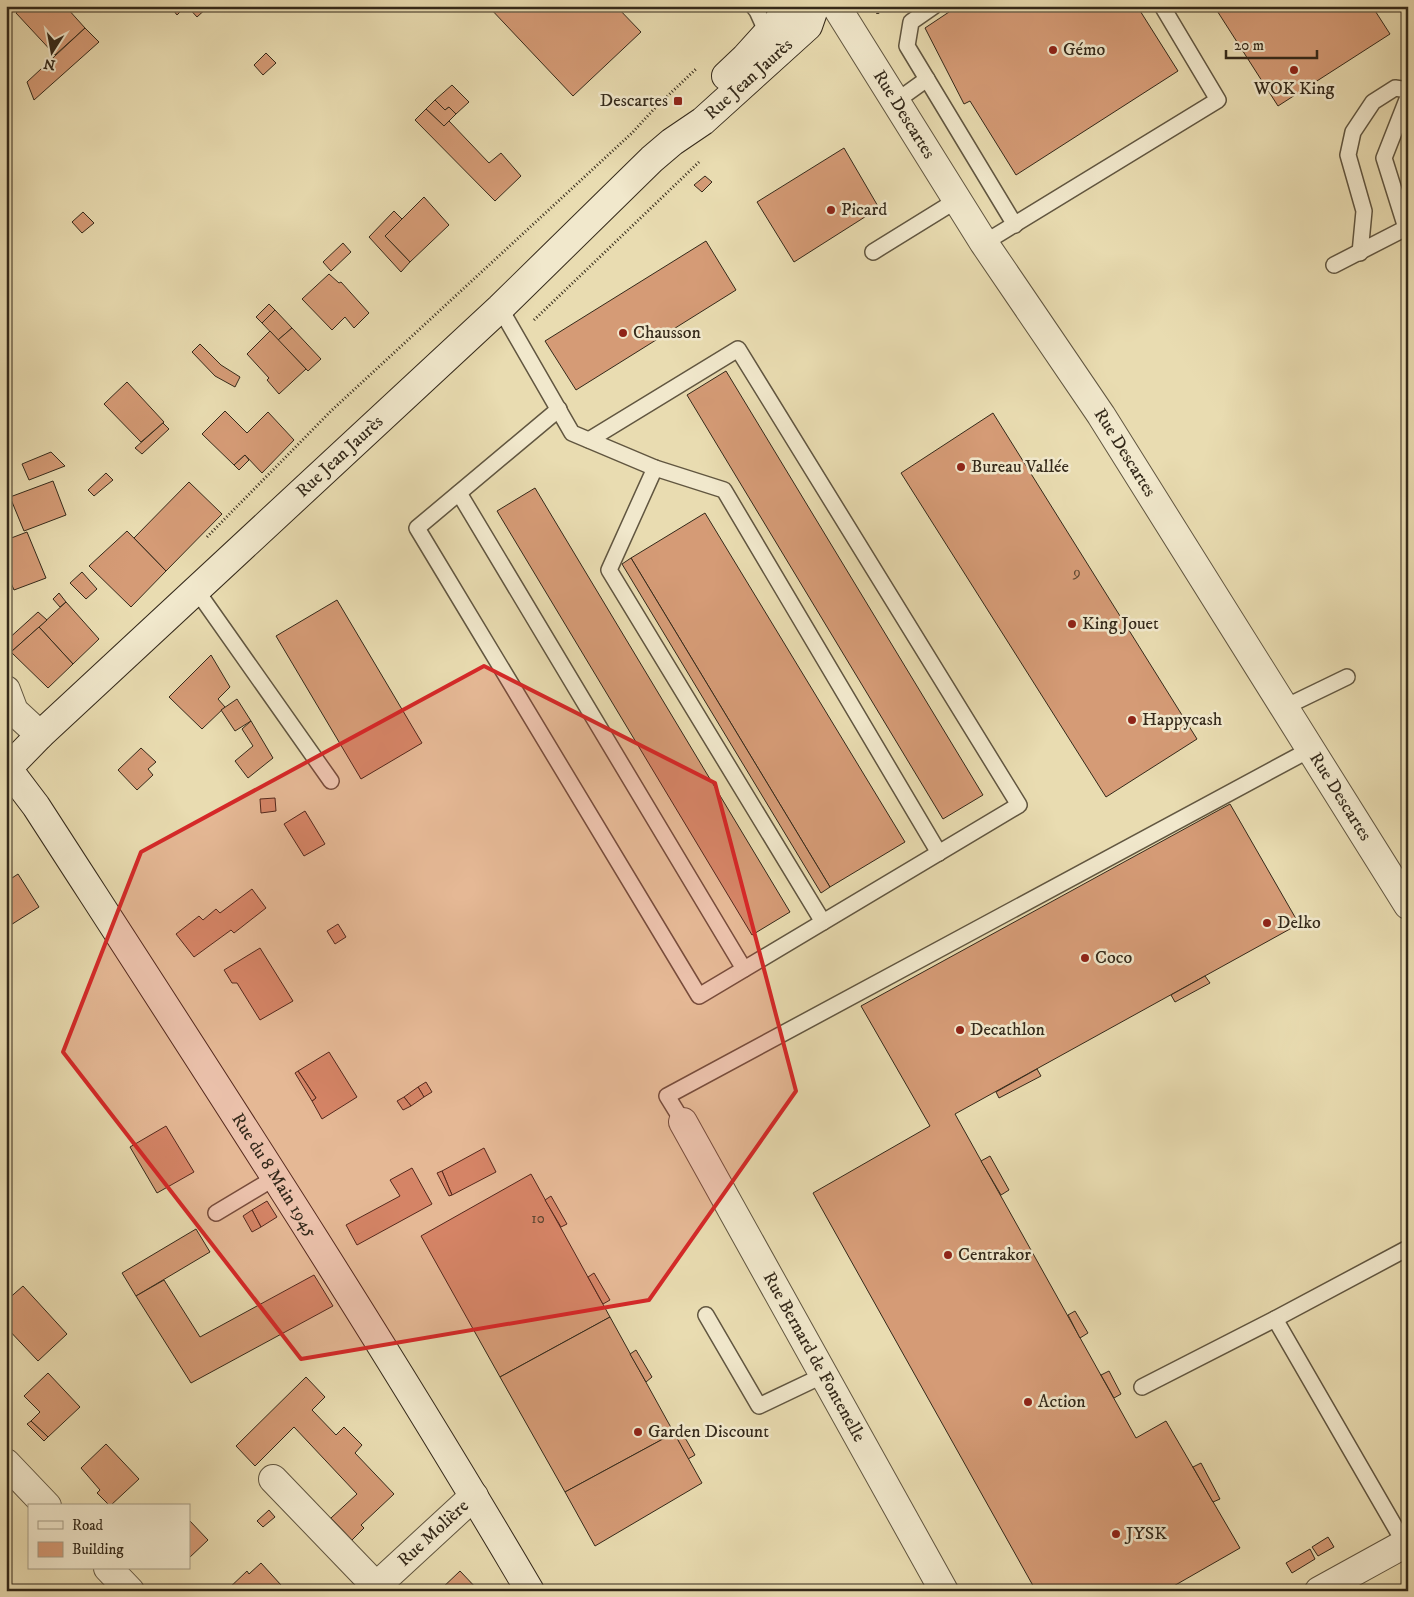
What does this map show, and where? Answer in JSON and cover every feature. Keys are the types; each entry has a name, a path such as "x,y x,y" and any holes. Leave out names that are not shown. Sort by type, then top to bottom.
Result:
{"main road":[{"name":"Rue Jean Jaurès","path":"672,142 688,112 745,58 792,6"},
{"name":"Rue Jean Jaurès","path":"7,769 40,735 500,308 645,166 672,142 703,121 808,26 815,6"},
{"name":"Rue Descartes","path":"836,6 984,243 1090,398 1408,905"},
{"path":"6,690 14,711 40,735"},
{"name":"Rue du 8 Main 1945","path":"7,769 36,806 276,1177 474,1496 530,1591"},
{"name":"Rue Bernard de Fontenelle","path":"683,1122 944,1591"},
{"path":"6,1463 45,1504"},
{"path":"274,1480 373,1588"},
{"name":"Rue Molière","path":"373,1588 474,1496"},
{"path":"1319,1591 1406,1543"},
{"path":"110,1570 130,1591"}],"lane":[{"path":"753,6 767,33"},
{"path":"934,6 911,22 907,46 1015,225"},
{"path":"984,243 1218,100 1162,6"},
{"path":"895,102 927,79"},
{"path":"1360,253 1364,211 1348,154 1353,132 1373,102 1395,88 1408,90"},
{"path":"1334,266 1406,228 1384,158 1408,97"},
{"path":"872,252 957,200"},
{"path":"500,308 572,433 655,468 724,490 939,853"},
{"path":"559,409 417,528 698,996 1019,805 738,349 590,440"},
{"path":"655,468 609,570 822,922"},
{"path":"459,493 744,969"},
{"path":"197,591 331,781"},
{"path":"1285,707 1347,677"},
{"path":"683,1122 667,1096 1311,750"},
{"path":"216,1213 276,1177"},
{"path":"1142,1387 1408,1248"},
{"path":"706,1315 759,1406 824,1375"},
{"path":"1275,1319 1406,1543"}],"path":[{"path":"201,542 332,410 632,133 698,67"},
{"path":"517,336 702,158"}],"highlighted area":[{"path":"484,666 715,783 796,1091 649,1300 301,1359 63,1052 141,852"}],"building":[{"path":"24,6 68,6 67,8 85,28 55,55 16,13"},
{"path":"170,6 186,6 177,15"},
{"path":"187,6 209,6 197,17"},
{"path":"488,6 616,6 641,32 573,96"},
{"path":"958,6 1137,6 1178,71 1016,175 970,101 964,104 925,28"},
{"name":"WOK King","path":"1214,6 1372,6 1390,34 1278,106"},
{"path":"85,28 99,42 34,100 27,82"},
{"path":"266,53 276,63 263,75 254,65"},
{"path":"452,85 469,102 456,114 449,107 445,110 435,100"},
{"path":"435,100 445,110 449,107 456,114 444,126 426,109"},
{"path":"426,109 444,126 449,121 489,163 501,153 521,176 495,201 415,120"},
{"path":"844,148 879,208 794,262 757,202"},
{"path":"705,176 712,182 702,192 694,185"},
{"path":"424,197 449,225 410,262 385,236"},
{"path":"394,211 402,219 385,236 410,262 401,272 369,237"},
{"path":"83,212 94,223 82,233 72,222"},
{"path":"706,241 736,290 576,390 545,341"},
{"path":"343,243 351,252 331,271 323,262"},
{"path":"329,274 339,283 341,282 369,313 354,328 345,317 332,330 302,299"},
{"path":"269,304 275,310 262,323 256,317"},
{"path":"275,310 292,328 278,340 262,323"},
{"path":"292,328 321,359 308,371 278,340"},
{"path":"270,331 306,369 279,394 267,380 269,378 247,354"},
{"path":"200,344 221,365 240,377 235,387 215,376 192,352"},
{"path":"726,371 983,795 943,819 687,395"},
{"path":"127,382 164,422 141,442 104,404"},
{"path":"225,411 247,433 268,412 294,440 262,473 245,455 234,465 202,434"},
{"path":"993,413 1197,739 1106,797 901,473"},
{"path":"163,423 169,429 142,454 135,448"},
{"path":"51,452 65,466 29,480 22,464"},
{"path":"245,455 249,460 239,470 234,465"},
{"path":"106,473 113,480 94,496 88,490"},
{"path":"53,481 66,515 24,531 10,497"},
{"path":"189,482 222,514 166,571 134,538"},
{"path":"535,488 790,912 752,935 497,511"},
{"path":"705,513 905,842 830,887 631,558"},
{"path":"127,531 166,571 131,607 89,566"},
{"path":"27,532 46,578 14,590 8,576 6,576 6,540"},
{"path":"631,558 830,887 821,893 622,564"},
{"path":"82,572 97,589 86,599 70,583"},
{"path":"59,593 66,602 60,607 53,599"},
{"path":"337,600 422,743 361,779 276,636"},
{"path":"66,602 99,639 73,664 39,627"},
{"path":"38,612 47,620 11,652 6,648 6,641"},
{"path":"39,627 73,664 48,688 11,652"},
{"path":"211,655 230,687 218,699 225,707 202,729 169,697"},
{"path":"237,699 251,721 235,731 221,710"},
{"path":"251,721 273,758 248,778 235,761 253,746 242,729"},
{"path":"141,748 156,762 148,769 153,775 137,790 118,770"},
{"path":"275,798 276,811 261,813 260,799"},
{"path":"1230,804 1299,924 955,1114 1136,1438 1166,1421 1240,1548 1165,1591 1036,1591 813,1193 930,1126 861,1006"},
{"path":"305,811 325,844 304,856 284,824"},
{"path":"18,874 39,907 6,928 6,882"},
{"path":"252,889 266,908 234,933 231,930 194,957 176,934 199,916 203,920 216,909 220,913"},
{"path":"338,924 346,937 335,944 327,931"},
{"path":"260,948 293,1001 260,1020 237,983 232,983 224,970"},
{"path":"1205,976 1210,983 1175,1002 1171,995"},
{"path":"329,1052 357,1097 322,1119 312,1101 316,1098 298,1071"},
{"path":"1037,1069 1041,1076 999,1098 996,1092"},
{"path":"298,1071 316,1098 312,1101 295,1073"},
{"path":"426,1082 432,1092 424,1097 418,1087"},
{"path":"418,1087 424,1097 411,1106 404,1097"},
{"path":"404,1097 411,1106 403,1110 397,1101"},
{"path":"166,1126 194,1172 157,1193 130,1147"},
{"path":"484,1148 496,1172 452,1195 442,1171"},
{"path":"990,1156 1009,1190 1001,1195 981,1161"},
{"path":"412,1168 432,1204 357,1245 346,1225 400,1196 390,1180"},
{"path":"442,1171 452,1195 449,1196 437,1173"},
{"path":"531,1174 610,1317 500,1377 421,1236"},
{"path":"551,1196 567,1224 561,1227 545,1200"},
{"path":"267,1201 277,1217 261,1227 252,1210"},
{"path":"252,1210 261,1227 252,1232 243,1216"},
{"path":"196,1229 210,1252 136,1296 122,1273"},
{"path":"594,1273 610,1300 603,1304 588,1277"},
{"path":"314,1275 333,1306 191,1383 136,1296 164,1280 200,1337"},
{"path":"23,1286 67,1334 38,1361 6,1327 6,1301"},
{"path":"1075,1311 1088,1333 1080,1338 1068,1315"},
{"path":"610,1317 674,1433 565,1492 500,1377"},
{"path":"636,1350 652,1377 646,1382 630,1354"},
{"path":"1109,1371 1121,1394 1114,1398 1101,1375"},
{"path":"48,1373 80,1407 48,1437 31,1421 40,1412 24,1396"},
{"path":"306,1377 325,1397 312,1410 336,1435 344,1427 362,1445 355,1453 394,1494 361,1525 364,1528 352,1540 331,1518 357,1494 294,1427 255,1466 236,1446"},
{"path":"31,1421 48,1437 44,1441 27,1424"},
{"path":"680,1429 695,1455 688,1459 674,1433"},
{"path":"674,1433 702,1483 595,1546 565,1492"},
{"path":"106,1444 139,1479 112,1504 108,1504 97,1493 100,1490 81,1468"},
{"path":"1201,1463 1220,1499 1213,1502 1193,1467"},
{"path":"269,1510 275,1517 263,1527 257,1521"},
{"path":"190,1521 208,1540 190,1557"},
{"path":"1328,1537 1334,1547 1318,1556 1312,1547"},
{"path":"1310,1549 1315,1559 1292,1573 1286,1563"},
{"path":"261,1563 281,1585 275,1591 226,1591 247,1571 249,1574"},
{"path":"460,1571 479,1591 439,1591"},
{"path":"7,1580 18,1591 6,1591"}],"place":[{"name":"Gémo","path":"1053,50"},
{"name":"WOK King","path":"1294,70"},
{"name":"Descartes","path":"678,101"},
{"name":"Picard","path":"831,210"},
{"name":"Chausson","path":"623,333"},
{"name":"Bureau Vallée","path":"961,467"},
{"name":"King Jouet","path":"1072,624"},
{"name":"Happycash","path":"1132,720"},
{"name":"Delko","path":"1267,923"},
{"name":"Coco","path":"1085,958"},
{"name":"Decathlon","path":"960,1030"},
{"name":"Centrakor","path":"948,1255"},
{"name":"Action","path":"1028,1402"},
{"name":"Garden Discount","path":"638,1432"},
{"name":"JYSK","path":"1116,1534"}]}
